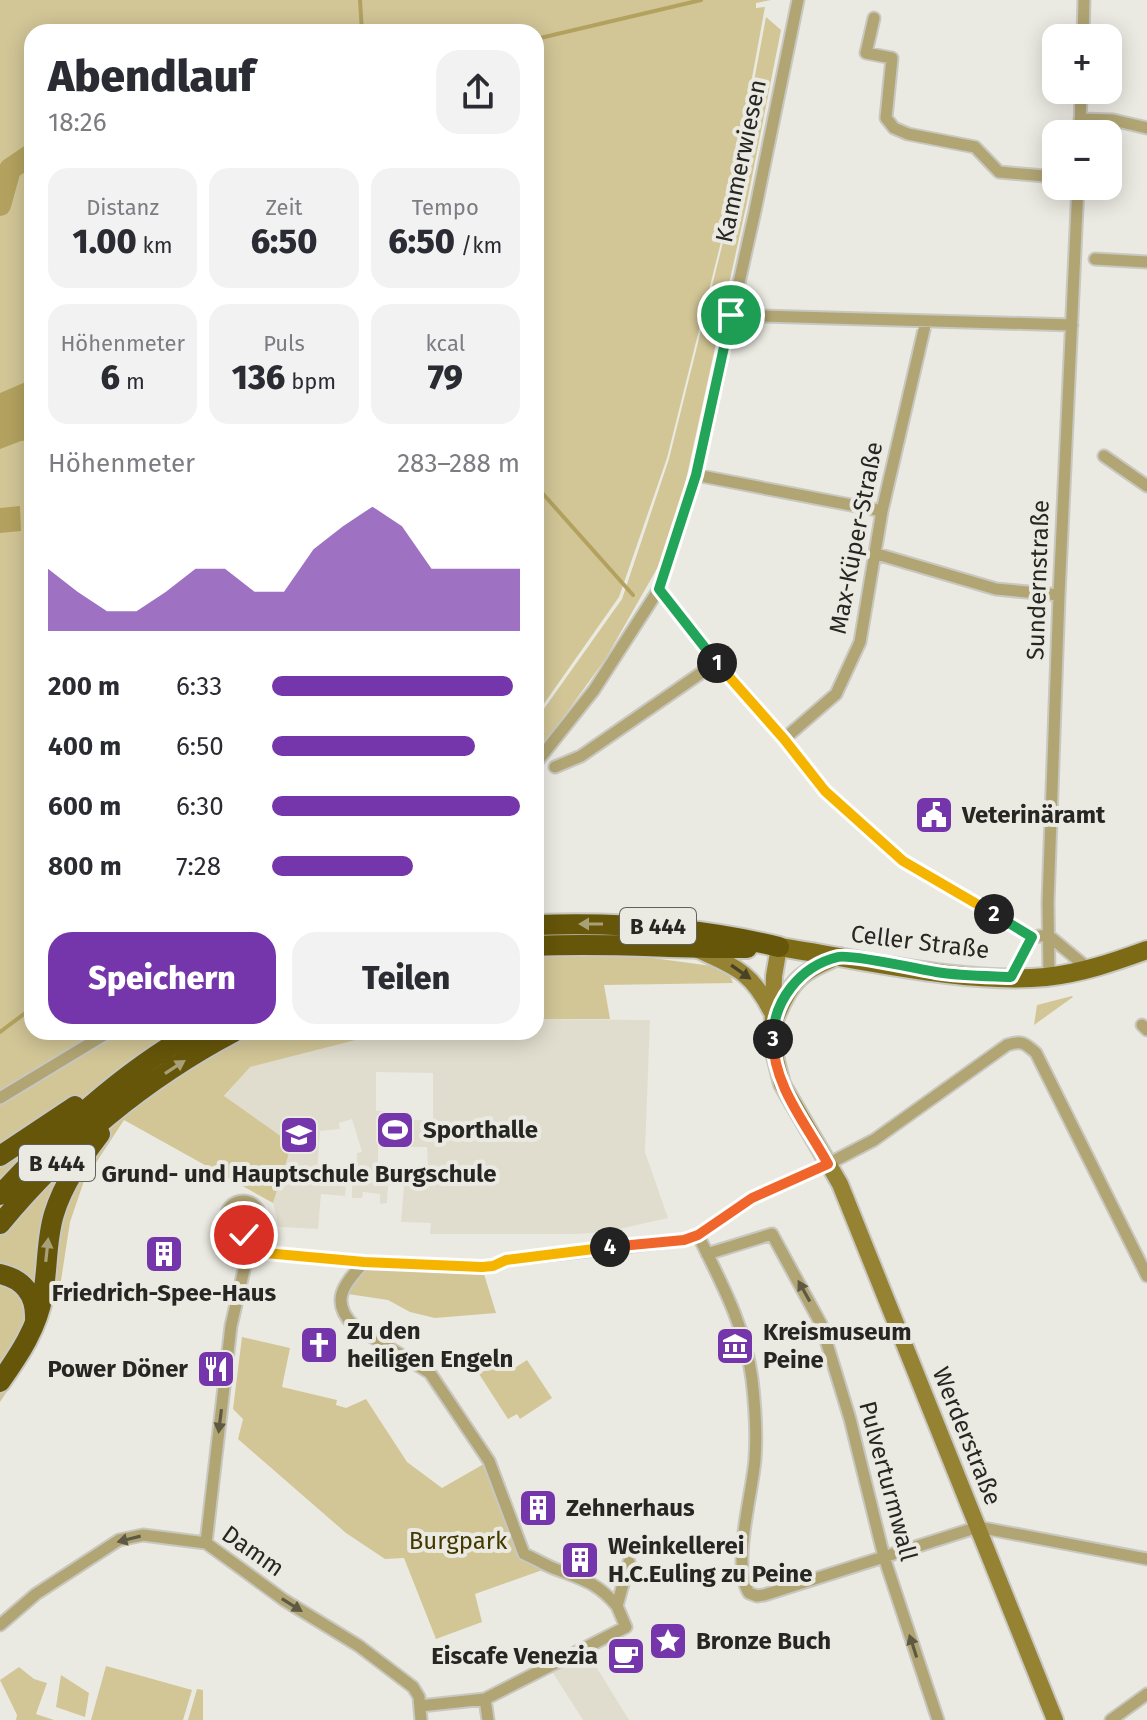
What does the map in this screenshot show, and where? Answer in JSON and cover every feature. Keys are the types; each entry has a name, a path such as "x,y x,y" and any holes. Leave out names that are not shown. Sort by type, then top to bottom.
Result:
{"highway":[{"name":"B 444","path":"544,925 664,926 779,947"},
{"name":"B 444","path":"544,946 627,944 694,949 779,947"},
{"name":"B 444","path":"0,1224 74,1146 142,1066 182,1040"},
{"name":"B 444","path":"0,1195 65,1129 221,1040"},
{"path":"0,1156 87,1096 113,1100 57,1204 47,1246 43,1298 18,1356 0,1382"},
{"path":"0,1274 17,1280 29,1292 35,1309 33,1326"}],"main road":[{"name":"Celler Straße","path":"779,947 940,973 1011,977 1090,970 1147,950"}],"street":[{"name":"Kammerwiesen","path":"544,753 594,690 659,589 696,475 798,0"},
{"path":"1083,24 1084,0"},
{"path":"874,18 866,53 892,58 886,118 894,128 908,134 975,147 999,172 1042,176"},
{"path":"1081,104 1080,119 1113,120 1147,128"},
{"name":"Sundernstraße","path":"1049,976 1059,595 1077,200"},
{"path":"1095,259 1147,262"},
{"path":"731,315 1072,325"},
{"name":"Max-Küper-Straße","path":"784,739 836,694 860,642 882,511 926,321"},
{"path":"1104,456 1147,486"},
{"path":"696,475 882,511"},
{"path":"877,554 996,589 1059,595"},
{"path":"659,589 825,791 903,861 1032,937 1048,935 1090,970"},
{"path":"555,767 581,756 717,662"},
{"path":"1011,977 1032,937"},
{"name":"Werderstraße","path":"779,947 772,1020 775,1064 782,1084 840,1184 1055,1720"},
{"path":"694,949 736,967 751,978 772,1020"},
{"path":"772,1020 797,979 840,956"},
{"path":"0,1098 96,1040"},
{"path":"250,1256 482,1267 506,1260 684,1240 698,1235 752,1198 874,1140 1007,1045 1018,1041 1025,1042 1036,1053 1147,1276"},
{"path":"206,1543 231,1326 250,1256 249,1234"},
{"name":"Pulverturmwall","path":"707,1254 772,1234 821,1324 850,1419 884,1557 938,1720"},
{"path":"698,1235 742,1329 751,1377 755,1461 744,1527 743,1580 749,1593 764,1595 978,1527 1147,1559"},
{"path":"364,1262 343,1290 340,1300 345,1316 353,1325 430,1373 489,1461 524,1554 603,1590 617,1606 626,1627 485,1699 420,1706 421,1720"},
{"name":"Damm","path":"0,1625 36,1594 119,1540 143,1535 206,1543 284,1600 386,1665 413,1687 420,1706"},
{"path":"617,1606 629,1562"},
{"path":"1111,1720 1147,1694"},
{"path":"485,1699 488,1720"}],"shaded area":[{"path":"24,383 24,441 0,449 0,393"},
{"path":"20,506 21,531 0,533 0,508"},
{"path":"544,1019 650,1020 645,1152 668,1218 606,1232 577,1234 430,1234 431,1223 401,1222 404,1186 388,1185 387,1203 380,1204 380,1194 363,1192 362,1198 352,1198 352,1185 357,1175 357,1153 362,1152 352,1119 339,1123 340,1129 320,1131 317,1173 335,1174 339,1184 346,1187 345,1196 321,1194 318,1229 279,1227 273,1203 292,1144 224,1097 249,1067 355,1040 544,1040","holes":["376,1072 433,1073 433,1120 405,1120 404,1147 427,1147 428,1168 378,1168 378,1140 385,1139 385,1111 376,1111"]},
{"path":"587,1652 629,1720 583,1720 551,1670"}],"green space":[{"path":"0,0 771,0 756,3 756,8 765,7 724,230 667,458 619,597 544,704 544,24 24,24 24,1040 356,1040 250,1067 224,1096 292,1144 273,1203 124,1120 84,1181 70,1222 60,1287 33,1352 0,1402"},
{"path":"766,17 781,30 680,507 659,565 606,658 544,744 544,709 622,599 669,459 726,230"},
{"path":"578,948 727,968 733,983 604,985 610,1019 544,1019 544,951"},
{"path":"1073,997 1034,1025 1037,1005"},
{"path":"366,1267 484,1274 496,1313 435,1318 410,1312 388,1300 348,1294"},
{"name":"Burgpark","path":"242,1337 290,1348 282,1387 337,1400 336,1405 346,1408 366,1399 407,1462 442,1488 489,1461 524,1553 551,1567 475,1594 482,1622 436,1639 404,1558 385,1559 346,1533 238,1439 243,1419 233,1409"},
{"path":"502,1360 510,1371 527,1360 552,1398 520,1419 517,1414 508,1419 479,1374"},
{"path":"106,1666 192,1690 183,1720 91,1720"},
{"path":"19,1667 34,1679 47,1683 36,1714 54,1720 16,1720 17,1715 0,1680"},
{"path":"61,1675 89,1693 85,1717 56,1707"},
{"path":"197,1689 203,1690 203,1720 188,1720"}],"waterway":[{"path":"360,0 362,24"},
{"path":"544,37 701,0"},
{"path":"0,205 10,169 24,159"},
{"path":"544,495 633,595"},
{"path":"0,1032 24,1014"}],"place":[{"name":"Veterinäramt","path":"934,815"},
{"name":"Sporthalle","path":"395,1130"},
{"name":"Grund- und Hauptschule Burgschule","path":"299,1135"},
{"name":"Friedrich-Spee-Haus","path":"164,1254"},
{"name":"Zu den heiligen Engeln","path":"319,1345"},
{"name":"Kreismuseum Peine","path":"735,1346"},
{"name":"Power Döner","path":"216,1369"},
{"name":"Zehnerhaus","path":"538,1508"},
{"name":"Weinkellerei H.C.Euling zu Peine","path":"580,1560"},
{"name":"Bronze Buch","path":"668,1641"},
{"name":"Eiscafe Venezia","path":"626,1656"}],"route":[{"path":"244,1235 249,1234 254,1252 364,1262 482,1267 506,1260 684,1240 698,1235 752,1198 828,1164 782,1084 775,1064 773,1027 787,991 797,979 840,956 940,973 1011,977 1032,937 903,861 825,791 659,589 689,502 731,315"}]}
